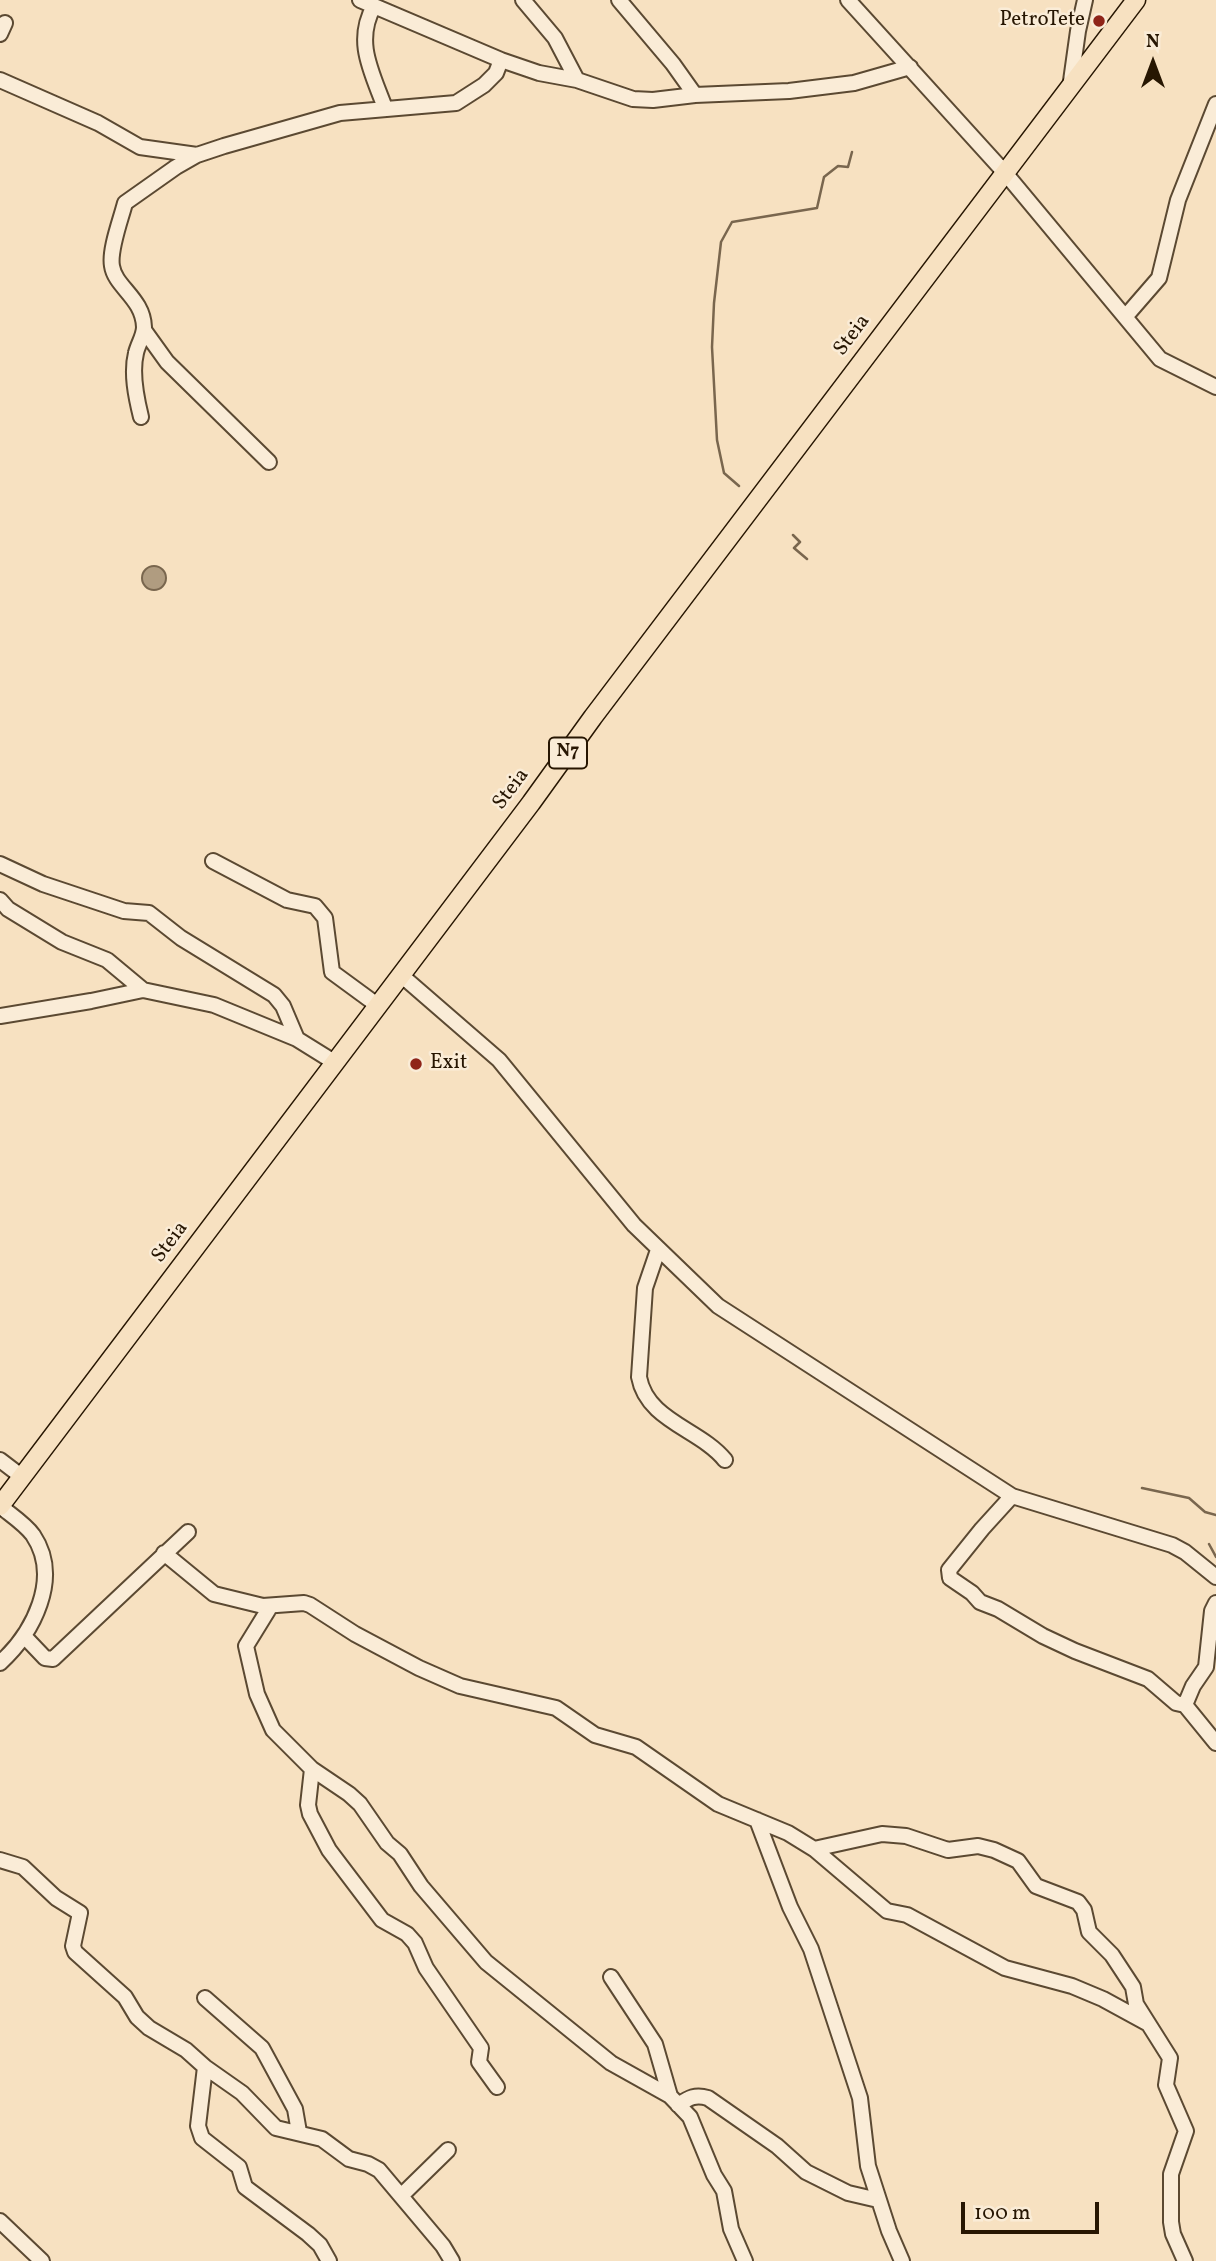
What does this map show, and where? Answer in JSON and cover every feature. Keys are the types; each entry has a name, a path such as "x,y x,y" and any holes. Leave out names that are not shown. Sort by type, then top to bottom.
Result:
{"main road":[{"name":"Steia","path":"0,1506 1136,0"}],"street":[{"path":"523,0 555,38 577,80"},
{"path":"618,0 673,64 695,95"},
{"path":"848,0 1006,174 1160,359 1216,387"},
{"path":"1070,89 1085,0"},
{"path":"384,108 363,39 367,3 501,60 539,73 577,80 633,99 789,91 854,83 910,67"},
{"path":"269,462 167,362 144,330 139,305 115,274 111,264 125,203 197,155 312,120 340,113 456,103 484,85 496,73 501,60"},
{"path":"0,80 98,123 140,147 197,155"},
{"path":"1126,316 1159,278 1178,200 1212,129 1216,104"},
{"path":"141,417 135,370 136,354 144,330"},
{"path":"213,861 287,900 306,903 321,911 325,918 332,972 377,1004"},
{"path":"0,864 43,884 113,907 155,916 181,939 274,995 283,1006 297,1039"},
{"path":"0,900 8,909 62,942 107,960 143,990"},
{"path":"401,975 499,1060 634,1225 730,1315 811,1364 1012,1496 1172,1545 1216,1577"},
{"path":"0,1016 143,990 214,1005 297,1039 334,1062"},
{"path":"658,1250 645,1288 639,1377 642,1390 662,1412 720,1453 725,1460"},
{"path":"0,1460 21,1476"},
{"path":"1012,1496 949,1570 950,1578 972,1593 979,1602 998,1609 1054,1641 1148,1679 1176,1703 1185,1705 1216,1744"},
{"path":"0,1506 28,1529 38,1544 45,1564 39,1605 25,1637 0,1663"},
{"path":"25,1637 45,1658 53,1659 188,1532"},
{"path":"164,1553 214,1594 270,1607 304,1603 310,1605 355,1634 460,1686 562,1711 589,1731 636,1747 718,1804 788,1833 814,1849 887,1911 906,1915 1005,1968 1082,1990 1147,2023"},
{"path":"1185,1705 1193,1686 1206,1667 1212,1611 1216,1603"},
{"path":"270,1607 246,1646 257,1695 273,1730 312,1769 360,1804 387,1843 400,1854 421,1886 492,1968 611,2063 674,2101 693,2123 714,2175 724,2191 731,2229 745,2261"},
{"path":"312,1769 308,1805 329,1850 382,1920 407,1934 415,1943 426,1968 481,2048 479,2062 497,2087"},
{"path":"757,1820 790,1907 811,1949 860,2098 866,2153 878,2200 902,2261"},
{"path":"814,1849 882,1834 906,1836 948,1850 978,1846 1018,1861 1036,1886 1078,1902 1084,1910 1089,1932 1112,1955 1133,1987 1136,2004 1170,2059 1166,2085 1186,2127 1171,2174 1173,2234 1185,2261"},
{"path":"0,1860 23,1867 56,1898 77,1910 80,1918 73,1946 75,1952 125,1997 149,2028 186,2050 243,2094 276,2128 322,2139 349,2160 374,2166 402,2195 452,2261"},
{"path":"611,1977 655,2044 674,2101"},
{"path":"205,1998 262,2048 295,2109 299,2132"},
{"path":"205,2067 198,2126 202,2138 239,2167 245,2187 308,2234 320,2245 329,2261"},
{"path":"674,2101 700,2095 708,2098 777,2146 806,2172 848,2193 878,2200"},
{"path":"402,2195 448,2150"},
{"path":"0,2221 42,2261"}],"shaded area":[{"path":"154,566 165,573 166,578 159,589 154,590 143,583 142,578 149,567"}],"waterway":[{"path":"739,486 724,473 717,440 712,347 721,242 732,222 817,208 824,177 838,166 848,167 852,152"},
{"path":"793,535 800,542 794,548 807,559"},
{"path":"1142,1488 1189,1498 1205,1512 1216,1515"},
{"path":"1209,1544 1216,1557"}],"place":[{"name":"PetroTete","path":"1099,21"},
{"name":"Exit","path":"416,1064"}]}
